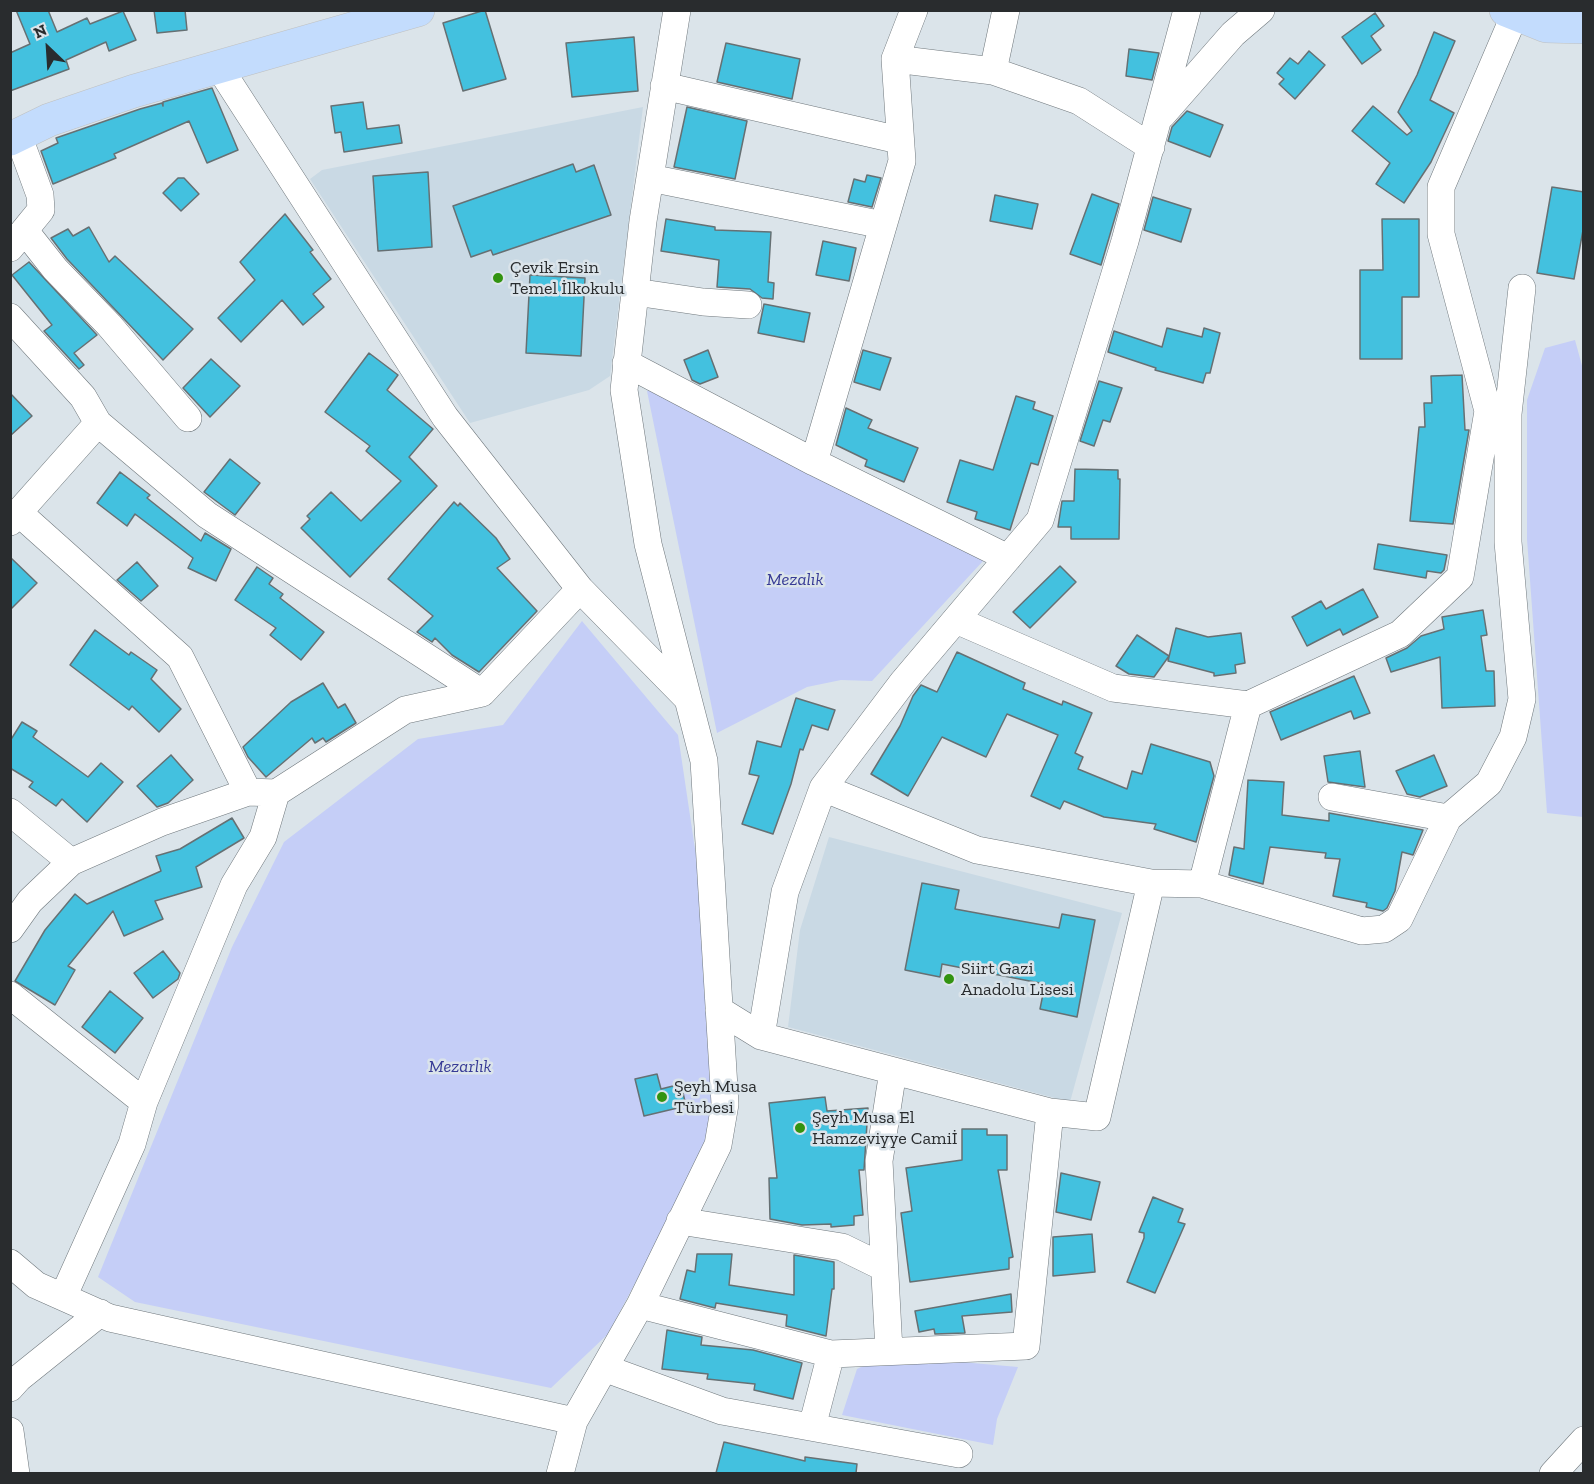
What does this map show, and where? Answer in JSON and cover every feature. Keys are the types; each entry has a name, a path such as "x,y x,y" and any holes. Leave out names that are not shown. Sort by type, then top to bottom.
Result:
{"main road":[{"path":"14,137 70,112 417,11"},
{"path":"1511,12 1546,26 1584,27"}],"street":[{"path":"560,1473 574,1421 639,1305 718,1145 725,1104 704,761 648,544 624,390 650,178 677,10"},
{"path":"814,462 902,161 895,59 914,10"},
{"path":"993,71 1006,10"},
{"path":"761,1036 785,892 823,788 903,682 1040,520 1125,241 1187,10"},
{"path":"1158,120 1233,34 1261,10"},
{"path":"956,620 1113,688 1248,705 1400,634 1461,577 1488,411 1441,234 1441,187 1511,12"},
{"path":"895,59 993,71 1080,101 1151,147"},
{"path":"219,67 445,417 580,589 687,698"},
{"path":"664,86 899,140"},
{"path":"14,137 40,195 41,210 18,240 55,269 109,325 188,418"},
{"path":"650,178 883,225"},
{"path":"823,788 977,850 1151,884 1202,884 1362,931 1384,929 1400,919 1448,818 1489,783 1513,737 1522,699 1508,542 1508,414 1522,288"},
{"path":"635,292 703,303 748,305"},
{"path":"10,317 83,397 98,423 207,515 482,693"},
{"path":"626,363 814,462 1008,558"},
{"path":"98,423 15,518 180,657 248,792"},
{"path":"10,929 30,901 71,862 162,822 248,792 276,793 405,710 482,693 580,589"},
{"path":"1202,884 1248,705"},
{"path":"63,1297 132,1144 144,1102 234,885 263,837 276,793"},
{"path":"1332,797 1448,818"},
{"path":"10,812 71,862"},
{"path":"719,1010 761,1036 1050,1112 1097,1117 1151,884"},
{"path":"10,995 144,1102"},
{"path":"889,1351 879,1161 893,1071"},
{"path":"639,1305 831,1354 1026,1346 1050,1112"},
{"path":"680,1221 842,1247 883,1267"},
{"path":"10,1263 36,1286 100,1313 574,1421"},
{"path":"10,1388 100,1313"},
{"path":"812,1427 831,1354"},
{"path":"604,1368 723,1411 959,1454"},
{"path":"10,1431 16,1473"},
{"path":"1553,1473 1584,1440"}],"shaded area":[{"name":"Çevik Ersin Temel İlkokulu","path":"643,107 610,376 589,390 470,423 310,179 322,170"},
{"name":"Siirt Gazi Anadolu Lisesi","path":"829,837 1122,913 1070,1102 788,1027 800,930"}],"green space":[{"path":"1575,340 1584,373 1583,817 1547,813 1527,539 1527,400 1545,348"},
{"name":"Mezalık","path":"655,389 976,551 983,561 872,681 841,680 807,687 717,733 647,391"},
{"name":"Mezarlık","path":"582,621 678,735 719,1010 713,1137 608,1334 551,1388 135,1302 98,1277 232,947 284,842 418,739 503,725"},
{"path":"892,1356 1018,1367 997,1419 993,1445 842,1415 857,1369 879,1358"}],"building":[{"path":"16,10 48,10 57,32 87,18 90,24 123,11 136,40 109,51 106,42 66,60 69,69 10,91 10,53 30,44"},
{"path":"154,10 185,10 187,30 157,33"},
{"path":"485,10 506,79 463,91 443,23"},
{"path":"1375,13 1384,26 1371,36 1381,50 1362,64 1342,37"},
{"path":"1434,32 1455,41 1430,100 1454,113 1431,162 1404,203 1376,184 1390,163 1352,131 1373,106 1407,135 1412,131 1398,112 1417,75"},
{"path":"634,37 638,91 572,97 566,43"},
{"path":"726,43 800,59 792,99 717,82"},
{"path":"1129,49 1159,53 1152,80 1126,76"},
{"path":"1309,51 1325,65 1295,99 1279,84 1284,79 1277,73 1290,58 1298,64"},
{"path":"212,88 238,150 207,163 189,121 114,154 116,158 53,184 41,151 58,143 56,138 140,109 162,103 163,106 163,102"},
{"path":"363,102 367,129 399,125 402,143 344,152 341,132 335,133 331,106"},
{"path":"687,107 747,121 735,179 674,167"},
{"path":"1187,111 1223,125 1210,157 1168,141 1172,127"},
{"path":"573,164 576,172 594,165 611,215 493,255 491,250 471,257 453,206"},
{"path":"428,172 432,247 378,251 373,176"},
{"path":"867,175 881,178 872,207 848,202 854,179 865,182"},
{"path":"178,178 184,178 199,194 181,211 163,193"},
{"path":"1552,187 1584,192 1584,225 1574,279 1537,273"},
{"path":"1092,194 1119,204 1101,265 1070,254"},
{"path":"995,195 1038,204 1032,229 990,221"},
{"path":"1153,197 1191,209 1181,242 1144,230"},
{"path":"285,214 313,250 310,252 331,279 313,294 324,307 303,325 282,300 241,342 218,318 255,280 240,262"},
{"path":"666,219 715,227 715,230 771,232 768,282 774,283 773,299 762,298 750,289 717,287 719,260 661,251"},
{"path":"1382,219 1419,219 1419,297 1402,297 1402,359 1360,359 1360,270 1383,270"},
{"path":"89,227 109,262 115,256 193,329 163,360 67,259 51,238 68,229 73,236"},
{"path":"823,241 856,248 849,281 816,275"},
{"path":"29,262 97,335 74,353 84,365 79,369 44,331 52,325 12,275"},
{"path":"530,275 585,278 581,356 526,353"},
{"path":"764,304 810,313 804,342 758,333"},
{"path":"1167,328 1202,337 1204,328 1220,333 1210,373 1206,373 1203,383 1155,370 1156,368 1108,352 1114,331 1162,347"},
{"path":"708,350 718,377 700,384 692,380 684,360"},
{"path":"863,350 891,358 880,390 854,382"},
{"path":"369,353 398,375 387,390 433,429 409,457 437,486 350,577 301,528 310,519 307,516 331,492 361,521 401,481 366,451 370,446 325,412"},
{"path":"211,359 240,386 210,417 183,388"},
{"path":"1462,375 1465,430 1469,430 1453,524 1410,521 1419,427 1425,427 1424,403 1432,403 1431,376"},
{"path":"1099,381 1122,388 1110,422 1103,420 1094,446 1080,441"},
{"path":"10,393 32,416 10,436"},
{"path":"1016,396 1035,402 1033,409 1053,416 1038,465 1031,463 1010,530 975,519 977,512 947,502 960,460 993,470"},
{"path":"846,408 872,420 868,428 918,448 904,482 865,466 867,460 836,445"},
{"path":"230,459 260,483 235,515 204,492"},
{"path":"1075,469 1118,470 1118,479 1120,479 1119,539 1071,539 1071,527 1058,527 1062,501 1074,501"},
{"path":"120,472 150,495 147,498 201,541 205,533 231,549 216,581 188,568 193,558 135,514 127,526 97,503"},
{"path":"454,502 458,506 460,503 496,538 510,559 497,568 537,611 479,672 452,655 435,638 432,642 417,632 433,616 388,579"},
{"path":"1378,544 1447,555 1444,570 1441,573 1427,571 1426,578 1374,569"},
{"path":"10,557 37,583 10,610"},
{"path":"137,562 158,586 141,601 117,580"},
{"path":"1060,566 1076,582 1030,628 1013,612"},
{"path":"257,567 273,578 269,584 283,594 280,598 324,632 301,660 270,635 276,628 235,600"},
{"path":"1363,589 1378,617 1343,635 1340,629 1307,646 1292,617 1321,601 1326,609"},
{"path":"1483,610 1487,635 1481,636 1486,671 1494,671 1495,706 1442,708 1440,657 1391,672 1386,658 1407,648 1421,636 1444,629 1442,617"},
{"path":"1176,628 1208,637 1241,633 1245,663 1235,665 1236,673 1214,676 1214,673 1168,661"},
{"path":"95,630 129,655 131,652 157,670 151,679 181,709 159,732 132,706 129,710 70,665"},
{"path":"1137,635 1169,656 1154,677 1129,674 1116,666"},
{"path":"957,652 1025,683 1023,689 1062,705 1063,701 1092,713 1075,753 1083,757 1078,769 1127,789 1132,771 1142,774 1151,744 1210,762 1214,776 1196,842 1154,829 1156,824 1104,817 1064,801 1060,809 1031,796 1058,735 1007,714 986,757 942,737 908,796 871,774 900,726 913,696 921,685 937,692"},
{"path":"1354,676 1370,713 1354,719 1351,711 1281,740 1270,712"},
{"path":"323,683 338,708 345,704 356,723 326,742 323,738 315,743 312,738 266,777 248,757 243,747 291,702"},
{"path":"796,698 835,710 828,730 812,725 803,750 800,749 791,784 773,834 742,824 759,776 749,774 757,741 781,747"},
{"path":"22,722 37,731 33,737 88,777 101,763 123,782 87,822 62,799 56,806 29,787 33,782 10,768 10,741"},
{"path":"1360,751 1365,787 1328,782 1324,756"},
{"path":"171,755 193,780 168,803 157,807 137,786"},
{"path":"1434,755 1447,786 1420,797 1407,794 1396,771"},
{"path":"1248,780 1284,782 1282,815 1329,821 1329,813 1423,830 1413,855 1402,852 1395,891 1387,908 1383,911 1366,907 1367,903 1333,896 1340,859 1325,858 1326,853 1270,847 1263,884 1229,875 1234,847 1244,849"},
{"path":"232,818 244,838 196,867 202,887 155,901 163,919 124,936 113,911 68,966 75,970 55,1005 15,981 45,930 75,894 87,904 161,871 156,856 180,849"},
{"path":"922,883 959,890 955,909 1059,928 1062,914 1095,920 1077,1017 1040,1009 1045,984 942,964 940,977 905,970"},
{"path":"163,951 180,973 178,979 153,998 134,973"},
{"path":"110,991 143,1018 115,1053 82,1027"},
{"name":"Şeyh Musa Türbesi","path":"657,1074 661,1089 681,1084 686,1106 644,1116 635,1079"},
{"path":"825,1097 827,1111 868,1108 864,1170 859,1170 863,1215 854,1216 854,1225 831,1227 831,1224 802,1225 770,1219 769,1178 777,1178 769,1103"},
{"path":"962,1129 987,1129 987,1135 1007,1135 1007,1170 998,1170 1013,1257 1009,1258 1009,1269 910,1282 901,1213 912,1211 906,1168 962,1160"},
{"path":"1061,1173 1100,1182 1091,1220 1056,1212"},
{"path":"1153,1197 1183,1209 1178,1222 1185,1224 1155,1293 1127,1282 1144,1238 1144,1233 1139,1232"},
{"path":"1092,1234 1095,1272 1053,1276 1053,1237"},
{"path":"697,1254 732,1254 729,1285 794,1295 794,1255 834,1262 834,1289 832,1289 826,1336 786,1326 787,1315 716,1303 715,1308 680,1299 687,1270 695,1272"},
{"path":"1011,1294 1012,1312 962,1316 965,1333 935,1334 934,1329 919,1332 915,1311"},
{"path":"667,1330 702,1337 701,1345 753,1350 802,1363 793,1399 754,1390 755,1384 707,1379 708,1374 662,1369"},
{"path":"724,1442 805,1461 805,1457 857,1464 856,1473 716,1473"}],"place":[{"name":"Çevik Ersin Temel İlkokulu","path":"498,278"},
{"name":"Siirt Gazi Anadolu Lisesi","path":"949,979"},
{"name":"Şeyh Musa Türbesi","path":"662,1097"},
{"name":"Şeyh Musa El Hamzeviyye Camiİ","path":"800,1128"}]}
